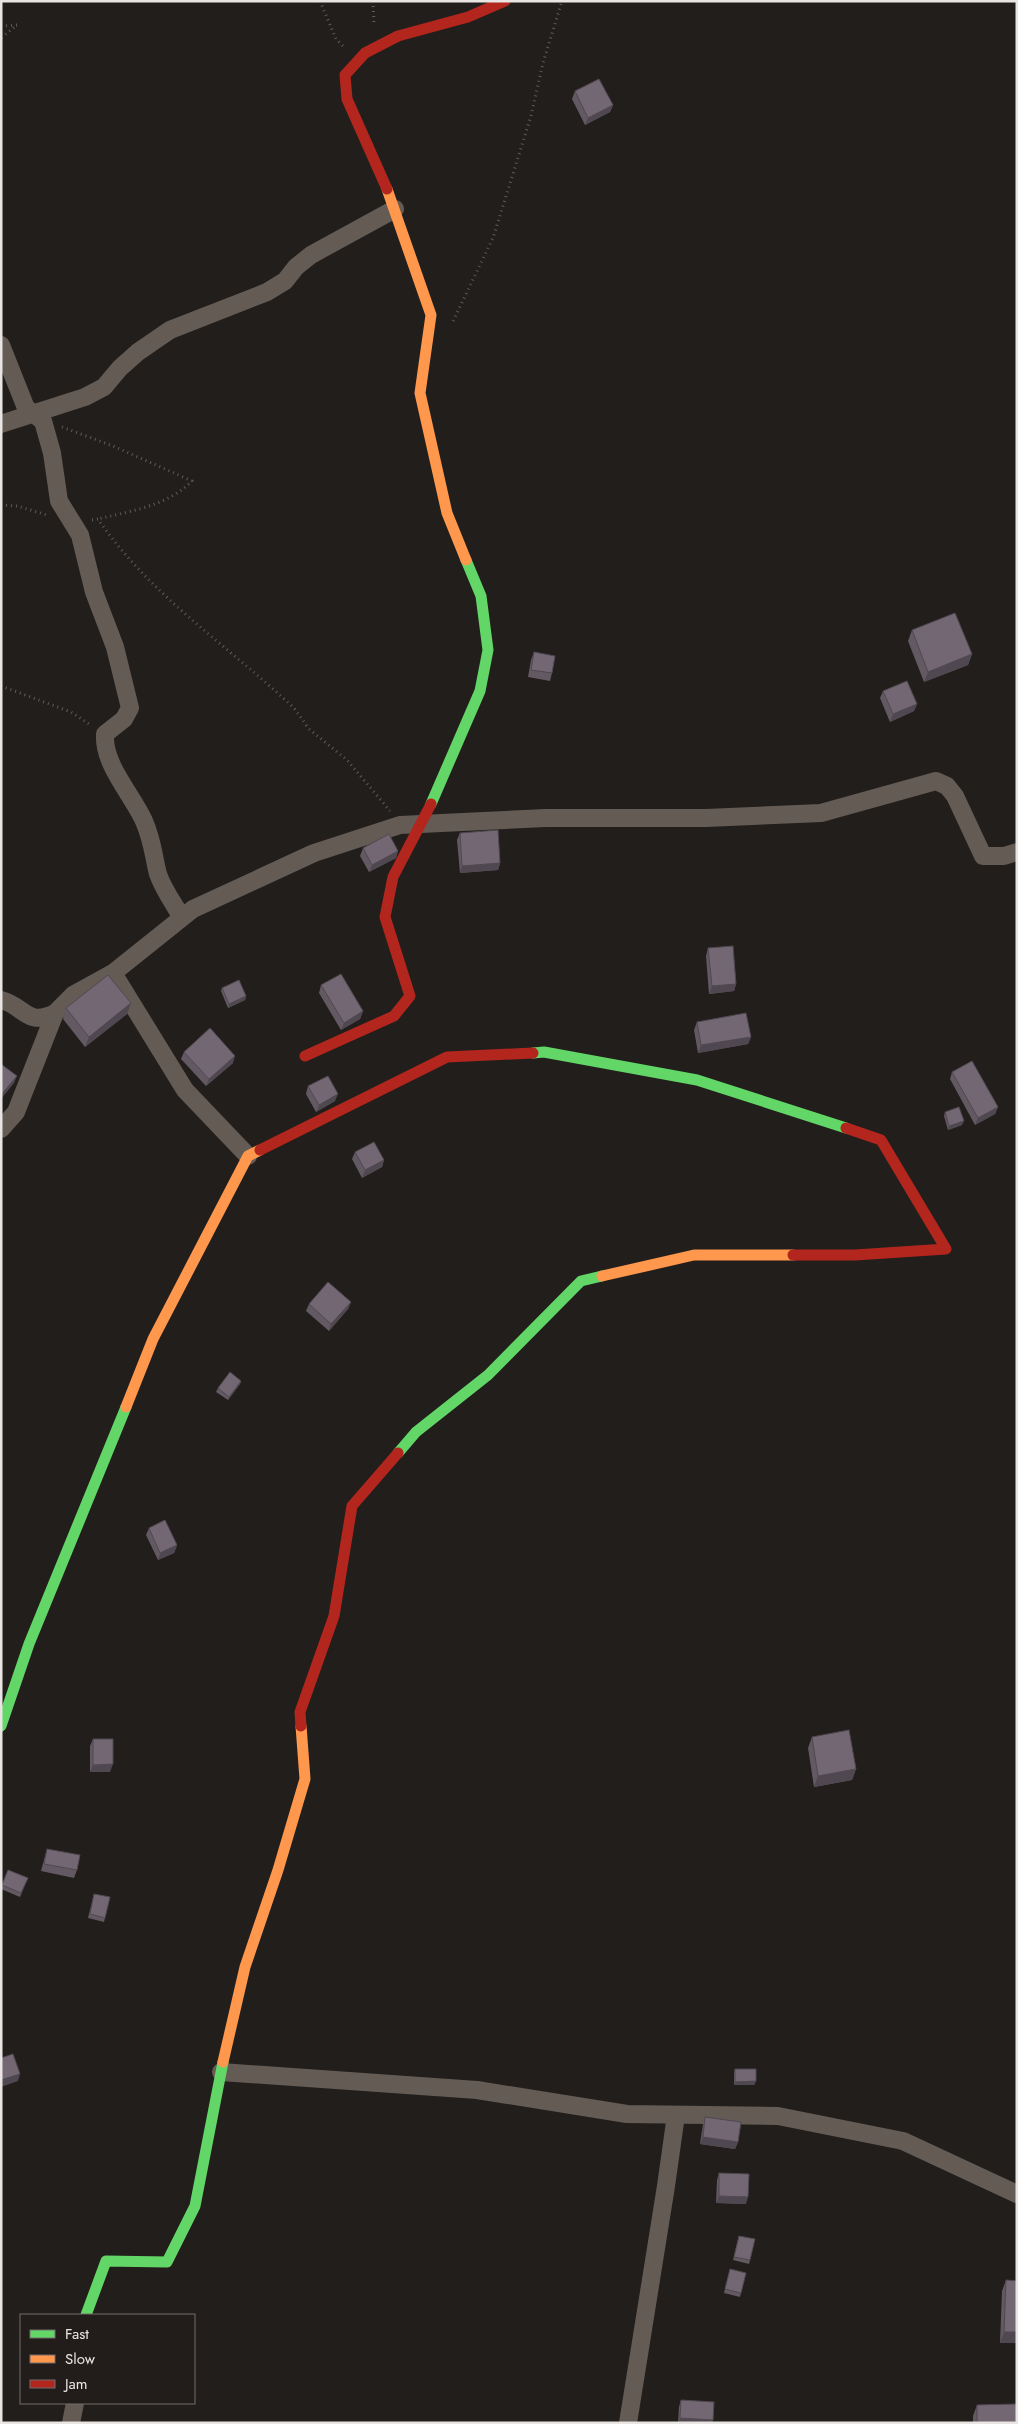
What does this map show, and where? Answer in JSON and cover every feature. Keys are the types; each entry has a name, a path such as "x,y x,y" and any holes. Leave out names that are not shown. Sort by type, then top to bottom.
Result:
{"street":[{"path":"305,1056 394,1016 410,996 385,917 393,877 422,824 480,691 488,650 481,596 447,512 420,393 422,367 431,315 395,209 376,160 346,99 345,75 365,53 398,36 468,17 505,1"},
{"path":"1,424 85,397 104,387 120,368 138,352 170,330 267,292 285,281 296,267 311,255 395,209"},
{"path":"1,345 26,408 43,422 52,453 59,500 80,535 94,592 115,647 130,708 124,719 105,734 104,745 110,761 143,820 153,843 158,874 182,918"},
{"path":"1,1000 30,1018 42,1019 55,1013 73,995 113,973 193,909 314,853 400,825 546,818 706,818 821,813 936,781 947,786 955,796 983,856 1004,856 1017,852"},
{"path":"113,973 185,1090 248,1156"},
{"path":"1,1129 16,1112 55,1013"},
{"path":"1,1726 28,1644 153,1339 248,1156 447,1057 544,1052 697,1080 881,1140 946,1249 855,1255 694,1256 581,1281 488,1375 416,1432 352,1506 334,1616 300,1712 305,1779 278,1870 245,1967 195,2206 167,2262 106,2261 86,2314"},
{"path":"222,2072 477,2090 627,2114 778,2116 903,2141 1017,2194"},
{"path":"628,2423 676,2115"},
{"path":"71,2423 75,2404"}],"path":[{"path":"320,1 336,39 358,61"},
{"path":"450,328 493,238 531,116 543,63 562,1"},
{"path":"1,26 17,25 1,38"},
{"path":"1,505 17,506 73,523 98,520 156,504 180,494 192,481 32,414"},
{"path":"98,520 119,550 148,582 294,708 309,729 347,760 400,825"},
{"path":"1,686 71,712 105,734"}],"building":[{"path":"599,79 613,105 588,118 575,91"},
{"path":"955,613 972,654 928,672 912,630"},
{"path":"534,652 555,656 552,673 531,670"},
{"path":"907,681 917,704 893,714 883,691"},
{"path":"498,830 500,863 462,866 460,833"},
{"path":"389,834 398,851 372,865 363,848"},
{"path":"733,946 736,984 712,986 708,948"},
{"path":"341,974 363,1011 344,1023 321,985"},
{"path":"108,975 131,1003 89,1037 66,1008"},
{"path":"239,980 246,996 229,1004 222,988"},
{"path":"746,1013 751,1037 701,1045 697,1022"},
{"path":"210,1028 235,1056 209,1079 184,1052"},
{"path":"972,1061 998,1107 978,1118 952,1072"},
{"path":"1,1064 17,1076 1,1095"},
{"path":"328,1076 338,1094 319,1105 308,1086"},
{"path":"959,1107 964,1121 949,1126 945,1112"},
{"path":"374,1142 384,1160 365,1170 355,1152"},
{"path":"328,1282 351,1302 331,1324 309,1304"},
{"path":"230,1372 241,1381 229,1397 218,1388"},
{"path":"165,1520 177,1545 160,1553 149,1528"},
{"path":"849,1730 856,1769 818,1776 812,1737"},
{"path":"93,1739 113,1739 113,1764 93,1765"},
{"path":"47,1849 80,1855 77,1870 44,1864"},
{"path":"8,1870 28,1878 21,1893 2,1885"},
{"path":"94,1894 110,1897 105,1918 90,1914"},
{"path":"13,2054 20,2074 1,2080 1,2058"},
{"path":"735,2069 756,2069 756,2081 735,2082"},
{"path":"705,2117 741,2122 738,2142 703,2137"},
{"path":"719,2173 749,2174 748,2197 719,2196"},
{"path":"739,2236 755,2239 750,2260 734,2257"},
{"path":"730,2269 746,2273 741,2293 725,2289"},
{"path":"1006,2280 1017,2281 1017,2332 1004,2332"},
{"path":"681,2400 714,2402 713,2420 680,2418"},
{"path":"1017,2404 1017,2423 977,2423 977,2405"}],"traffic: fast":[{"path":"431,804 480,691 488,650 481,596 466,560"},
{"path":"533,1053 544,1052 697,1080 846,1128"},
{"path":"398,1453 416,1432 488,1375 581,1281 602,1276"},
{"path":"1,1726 29,1644 126,1407"},
{"path":"86,2314 106,2261 167,2262 195,2206 223,2062"}],"traffic: slow":[{"path":"387,189 431,315 420,393 447,513 466,560"},
{"path":"126,1407 153,1339 248,1156 260,1150"},
{"path":"602,1276 694,1255 793,1255"},
{"path":"223,2062 245,1967 278,1870 305,1779 301,1726"}],"traffic: jam":[{"path":"387,189 347,99 345,75 365,53 398,36 468,17 505,1"},
{"path":"305,1056 394,1016 410,996 385,917 393,877 431,804"},
{"path":"260,1150 447,1057 533,1053"},
{"path":"793,1255 855,1255 946,1249 881,1140 846,1128"},
{"path":"301,1726 300,1712 334,1616 352,1506 398,1453"}]}
